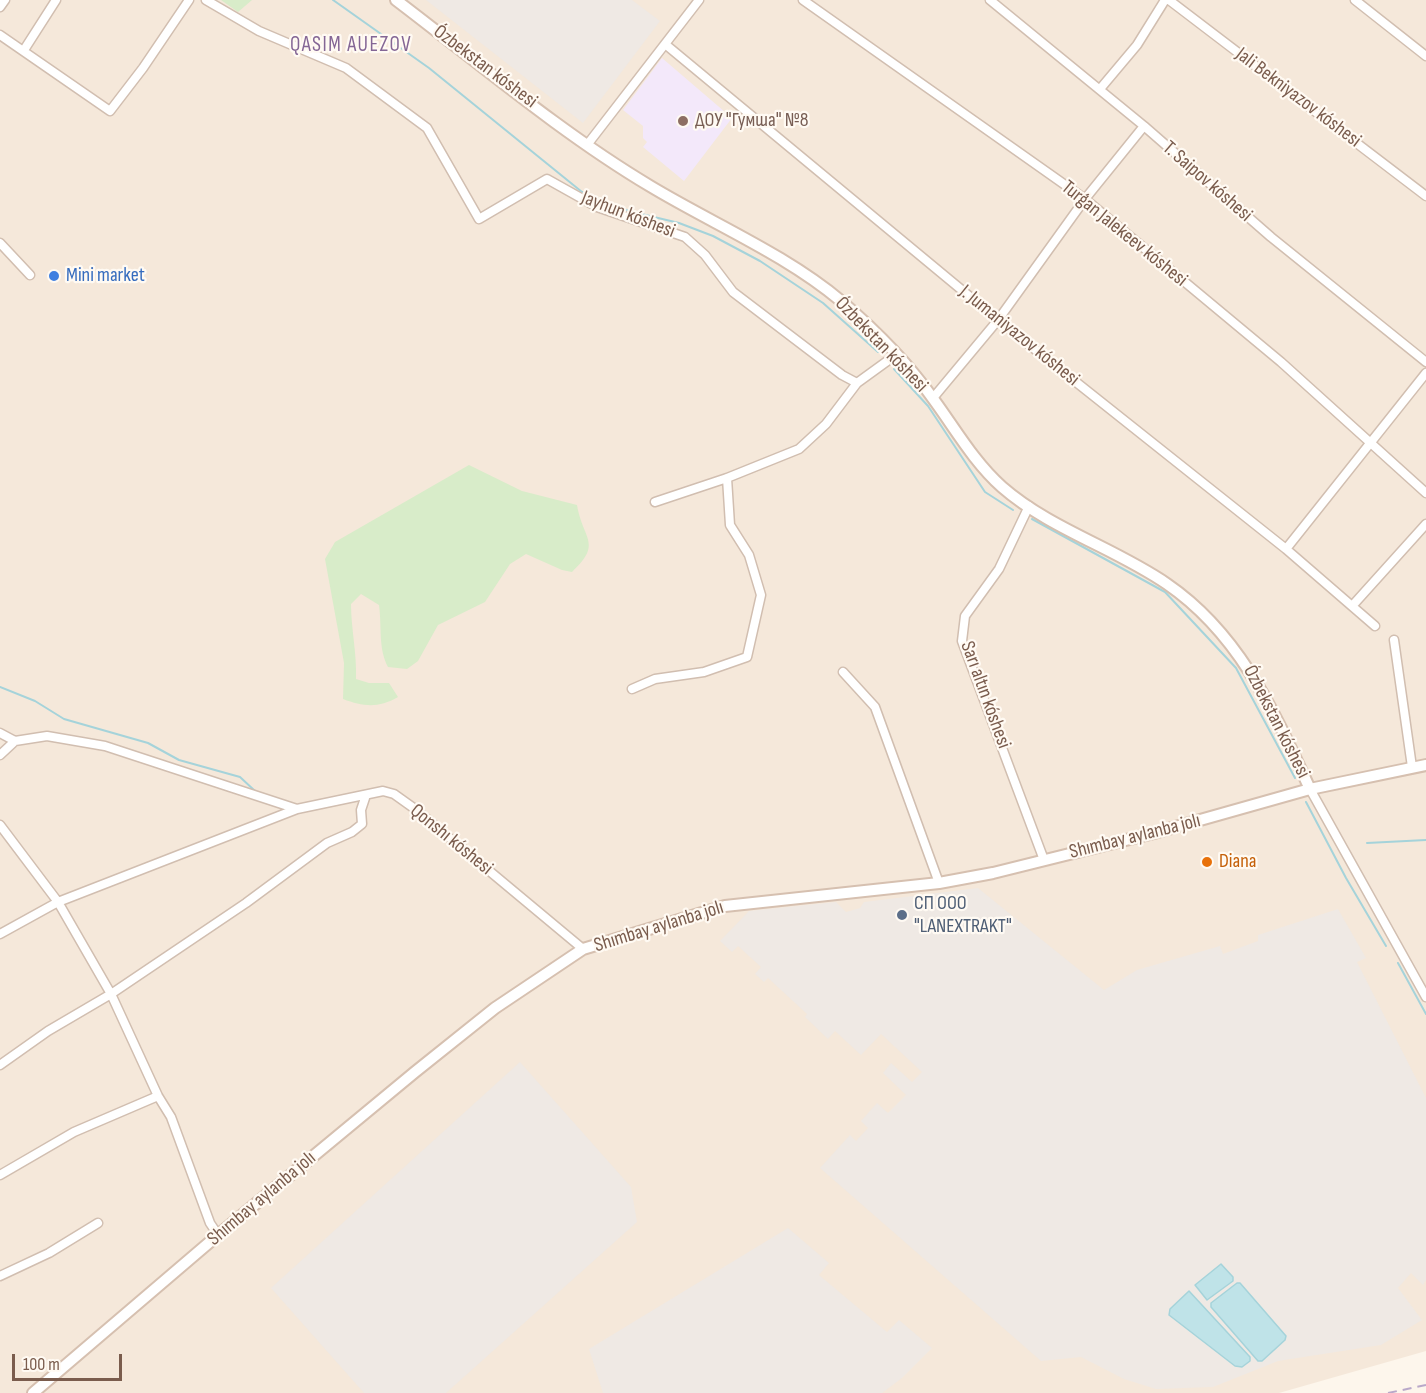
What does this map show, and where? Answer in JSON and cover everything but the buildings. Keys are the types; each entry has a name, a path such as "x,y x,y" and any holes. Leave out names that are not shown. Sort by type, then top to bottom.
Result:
{"main road":[{"name":"Ózbekstan kóshesi","path":"396,0 587,145 649,186 800,272 838,299 897,354 933,398 984,470 1004,489 1029,507 1168,584 1205,617 1243,659 1267,698 1310,789"},
{"name":"Shımbay aylanba jolı","path":"33,1393 218,1235 495,1008 583,949 724,906 939,883 993,873 1154,833 1310,789 1426,765"}],"street":[{"path":"0,7 4,0"},
{"path":"24,50 56,0"},
{"path":"0,35 110,111 143,68 189,0"},
{"name":"Jayhun kóshesi","path":"206,0 259,31 346,68 427,128 479,219 548,179 597,207 685,237 705,255 733,292 842,375 857,383"},
{"path":"587,145 699,0"},
{"name":"Turǵan Jalekeev kóshesi","path":"803,0 1085,199 1281,362 1426,493"},
{"name":"T. Saipov kóshesi","path":"990,0 1144,126 1271,237 1426,362"},
{"path":"1100,89 1137,45 1167,0"},
{"name":"Jali Bekniyazov kóshesi","path":"1167,0 1426,196"},
{"path":"1355,0 1426,56"},
{"name":"J. Jumaniyazov kóshesi","path":"665,44 998,320 1286,549 1375,626"},
{"path":"933,398 998,320 1085,199 1144,126"},
{"path":"0,243 30,275"},
{"path":"655,502 727,478 799,449 826,424 857,383 897,354"},
{"path":"1286,549 1426,373"},
{"path":"632,688 655,679 704,672 747,657 761,595 749,555 730,525 727,478"},
{"name":"Sarı altın kóshesi","path":"1029,507 999,569 965,616 962,641 1044,860"},
{"path":"1353,605 1426,524"},
{"path":"1394,640 1412,767"},
{"path":"843,672 875,707 939,883"},
{"path":"0,733 15,741 0,755"},
{"name":"Qonshı kóshesi","path":"15,741 47,736 105,746 297,809"},
{"path":"1310,789 1426,997"},
{"name":"Qonshı kóshesi","path":"0,934 58,902 297,809 383,791 394,794 415,809 583,949"},
{"path":"0,1065 48,1031 111,994 246,903 327,843 357,828 362,824 361,810 366,795"},
{"path":"0,825 58,902 111,994 158,1096 171,1117 210,1223 218,1235"},
{"path":"0,1175 74,1132 158,1096"},
{"path":"0,1276 49,1253 98,1223"}],"shaded area":[{"path":"0,0 1426,0 1426,1351 1279,1393 0,1393"},
{"path":"426,0 632,0 660,21 583,123"},
{"name":"ДОУ \"Гумша\" №8","path":"662,58 732,118 684,181 643,147 647,142 643,138 643,126 623,110"},
{"path":"978,888 1104,990 1137,970 1220,946 1223,954 1258,941 1258,935 1338,909 1366,958 1357,962 1426,1098 1426,1280 1423,1285 1411,1273 1398,1288 1422,1320 1381,1345 1278,1361 1213,1387 1156,1389 1124,1379 1081,1357 1041,1361 820,1168 850,1135 856,1141 868,1128 861,1121 877,1103 888,1113 906,1095 883,1073 891,1063 912,1082 922,1072 881,1034 861,1055 835,1031 828,1039 805,1017 807,1014 768,978 764,982 755,974 761,967 738,946 732,952 720,941 749,911 836,902 846,912 860,908 864,902"},
{"path":"520,1062 631,1187 637,1222 446,1393 364,1393 271,1288"},
{"path":"788,1228 829,1263 819,1275 887,1332 899,1320 932,1348 902,1378 882,1393 603,1393 589,1349"}],"green space":[{"path":"221,0 252,0 238,12"},
{"path":"469,465 522,491 577,505 588,541 587,554 572,572 526,554 510,564 485,602 438,625 418,661 407,669 388,667 382,645 379,605 361,594 351,604 356,679 369,683 389,683 398,697 378,705 358,704 343,699 344,663 325,559 335,542"}],"water":[{"path":"1221,1264 1233,1277 1233,1281 1207,1300 1195,1285"},
{"path":"1240,1283 1286,1336 1285,1340 1262,1361 1258,1361 1211,1307 1211,1303"},
{"path":"1189,1291 1250,1357 1250,1361 1242,1367 1235,1366 1169,1315 1170,1309"}],"waterway":[{"path":"333,0 429,68 582,192 629,211 679,223 713,236 760,261 823,303 878,352"},
{"path":"894,369 928,406 985,492 1013,510"},
{"path":"1032,519 1165,592 1236,668 1295,778"},
{"path":"0,687 35,701 64,719 148,743 179,760 240,777 255,791"},
{"path":"1306,802 1346,878 1386,946"},
{"path":"1367,843 1426,840"},
{"path":"1398,963 1426,1014"}],"railway":[{"path":"1388,1393 1426,1385"}],"place":[{"name":"ДОУ \"Гумша\" №8","path":"683,121"},
{"name":"Mini market","path":"54,276"},
{"name":"Diana","path":"1207,862"},
{"name":"СП ООО \"LANEXTRAKT\"","path":"902,915"}],"district":[{"name":"QASIM AUEZOV","path":"351,46"}]}
